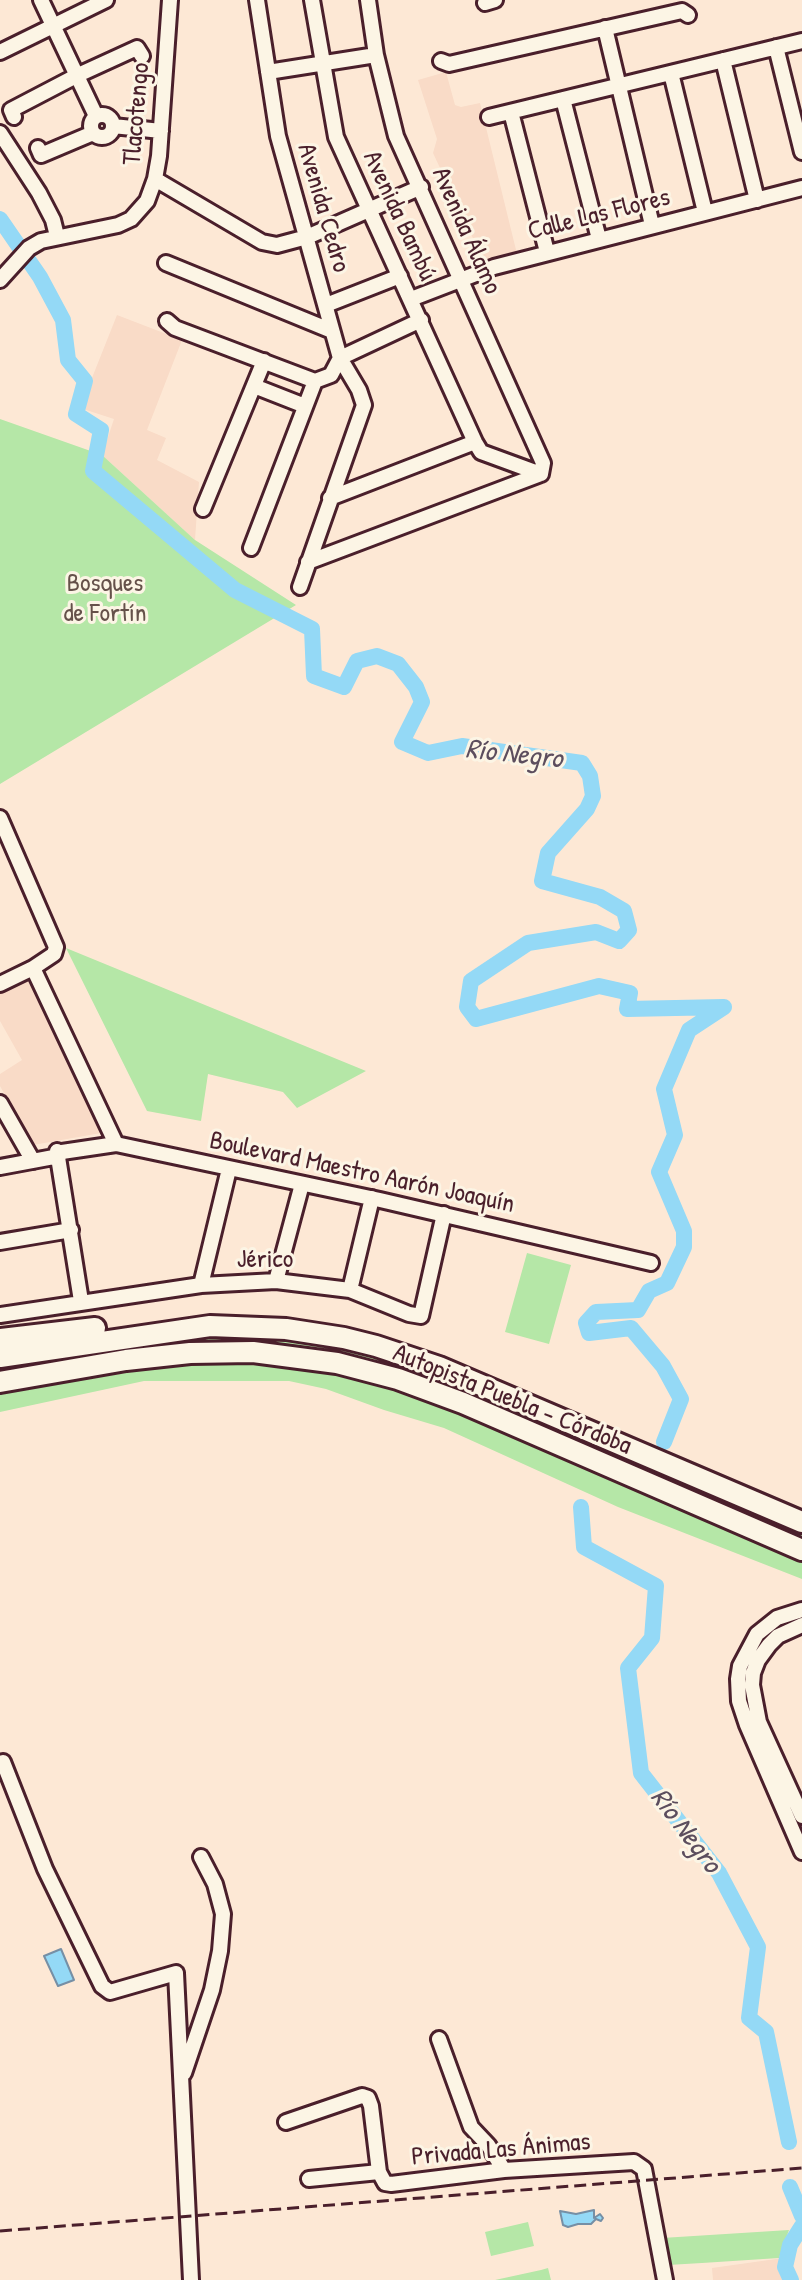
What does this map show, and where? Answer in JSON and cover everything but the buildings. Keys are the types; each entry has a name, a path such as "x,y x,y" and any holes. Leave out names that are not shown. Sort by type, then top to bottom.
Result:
{"highway":[{"path":"0,1339 155,1323 210,1326"},
{"name":"Autopista Puebla - Córdoba","path":"0,1357 210,1326 286,1329 344,1338 406,1355 802,1522"},
{"name":"Autopista Puebla - Córdoba","path":"0,1382 126,1360 221,1351 278,1354 337,1363 398,1379 463,1403 802,1550"}],"street":[{"path":"41,0 96,116"},
{"path":"0,52 106,0"},
{"name":"Tlacotengo","path":"0,280 16,260 41,241 93,232 131,219 147,201 155,179 161,131 170,0"},
{"name":"Avenida Cedro","path":"257,0 278,136 340,358 364,405 330,498"},
{"name":"Avenida Bambú","path":"312,0 336,137 475,442"},
{"name":"Avenida Álamo","path":"368,0 389,118 543,463 541,474"},
{"path":"441,61 449,64 682,11 688,15"},
{"path":"605,28 652,225"},
{"path":"489,117 802,41"},
{"path":"776,47 796,98 802,152"},
{"path":"14,117 11,110 78,75 137,48 142,56"},
{"path":"268,72 376,55"},
{"path":"723,60 757,200"},
{"path":"671,73 705,212"},
{"path":"563,99 599,239"},
{"path":"511,112 547,252"},
{"path":"96,116 107,116 113,126 111,133 105,137 93,133 91,122 96,116"},
{"path":"113,126 161,131"},
{"path":"0,133 39,193 53,220 57,236"},
{"path":"38,148 41,155 93,133"},
{"path":"155,179 262,242 277,245 307,237 421,187"},
{"name":"Calle Las Flores","path":"411,299 461,279 547,252 802,188"},
{"path":"166,263 332,331"},
{"path":"326,305 400,276"},
{"path":"167,321 175,328 315,381 331,375 340,358 421,320"},
{"path":"203,509 264,361"},
{"path":"251,548 315,381"},
{"path":"254,386 305,406"},
{"path":"300,587 330,498 475,442 481,452 541,474"},
{"path":"308,562 541,474"},
{"path":"0,818 56,943 54,954 0,984"},
{"path":"33,968 116,1144"},
{"path":"0,1103 31,1156"},
{"name":"Boulevard Maestro Aarón Joaquín","path":"0,1157 59,1153 116,1144 444,1214 651,1263"},
{"path":"59,1153 81,1301"},
{"name":"Boulevard Maestro Aarón Joaquín","path":"0,1167 31,1156"},
{"path":"201,1285 229,1169"},
{"path":"276,1281 302,1184"},
{"path":"350,1290 372,1198"},
{"name":"Jérico","path":"0,1315 201,1285 276,1281 350,1290 421,1316 444,1214"},
{"path":"0,1242 71,1230"},
{"path":"802,1610 777,1618 757,1634 740,1666 738,1679 739,1701 747,1725 802,1852"},
{"path":"802,1625 778,1636 769,1645 758,1660 752,1685 759,1722 802,1816"},
{"path":"3,1762 45,1869 102,1986 110,1992 176,1973 191,2280"},
{"path":"181,2081 212,1990 220,1951 223,1914 215,1884 201,1857"},
{"path":"439,2039 471,2127 488,2145 504,2170"},
{"name":"Privada Las Ánimas","path":"286,2122 362,2096 368,2098 379,2172 385,2183 391,2184 504,2170 634,2162 644,2169 665,2280"},
{"path":"309,2179 379,2172"}],"shaded area":[{"path":"446,72 455,105 461,107 480,103 517,254 485,264 433,153 437,139 418,80"},
{"path":"117,315 182,340 147,430 166,438 157,460 199,482 195,540 102,455 114,419 80,408"},
{"path":"28,978 101,1133 33,1145 0,1086 0,1074 22,1060 0,1021 0,991"},
{"path":"783,2258 790,2280 713,2280 712,2268"}],"green space":[{"name":"Bosques de Fortín","path":"0,419 102,455 195,540 296,605 0,784"},
{"path":"66,948 366,1071 297,1108 283,1092 208,1074 201,1121 147,1111"},
{"path":"527,1253 571,1265 549,1344 505,1332"},
{"path":"178,1336 285,1336 387,1356 802,1530 802,1544 424,1381 284,1347 0,1377 0,1365"},
{"path":"198,1364 293,1366 340,1374 421,1398 802,1561 802,1579 618,1507 444,1428 326,1389 289,1381 144,1381 0,1412 0,1393"},
{"path":"528,2222 534,2246 491,2256 485,2232"},
{"path":"789,2230 779,2258 702,2263 668,2265 662,2238"},
{"path":"548,2268 551,2280 495,2280 541,2270"}],"water":[{"path":"61,1949 74,1980 58,1986 44,1956"},
{"path":"594,2210 594,2218 600,2214 603,2218 601,2221 596,2219 591,2224 568,2227 563,2225 560,2211 576,2214"}],"waterway":[{"name":"Río Negro","path":"0,219 40,277 63,320 68,360 85,381 76,414 101,430 93,471 235,590 312,629 314,676 344,687 357,661 377,656 398,664 416,687 422,702 402,742 428,753 462,746 582,763 590,776 593,796 587,809 548,853 542,881 600,897 624,911 629,930 619,941 596,932 528,943 471,981 467,1007 476,1019 599,986 630,993 627,1009 724,1007 689,1030 664,1089 675,1135 659,1172 684,1231 684,1247 667,1283 649,1291 638,1310 596,1312 586,1323 589,1333 631,1328 663,1366 681,1399 664,1442"},
{"name":"Río Negro","path":"581,1507 584,1547 656,1586 652,1638 628,1668 641,1773 719,1873 758,1947 749,2018 766,2032 789,2142"},
{"name":"Río Negro","path":"790,2187 802,2216"},
{"name":"Río Negro","path":"791,2280 785,2267 790,2245 802,2226"}],"railway":[{"path":"0,2231 802,2168"}]}
